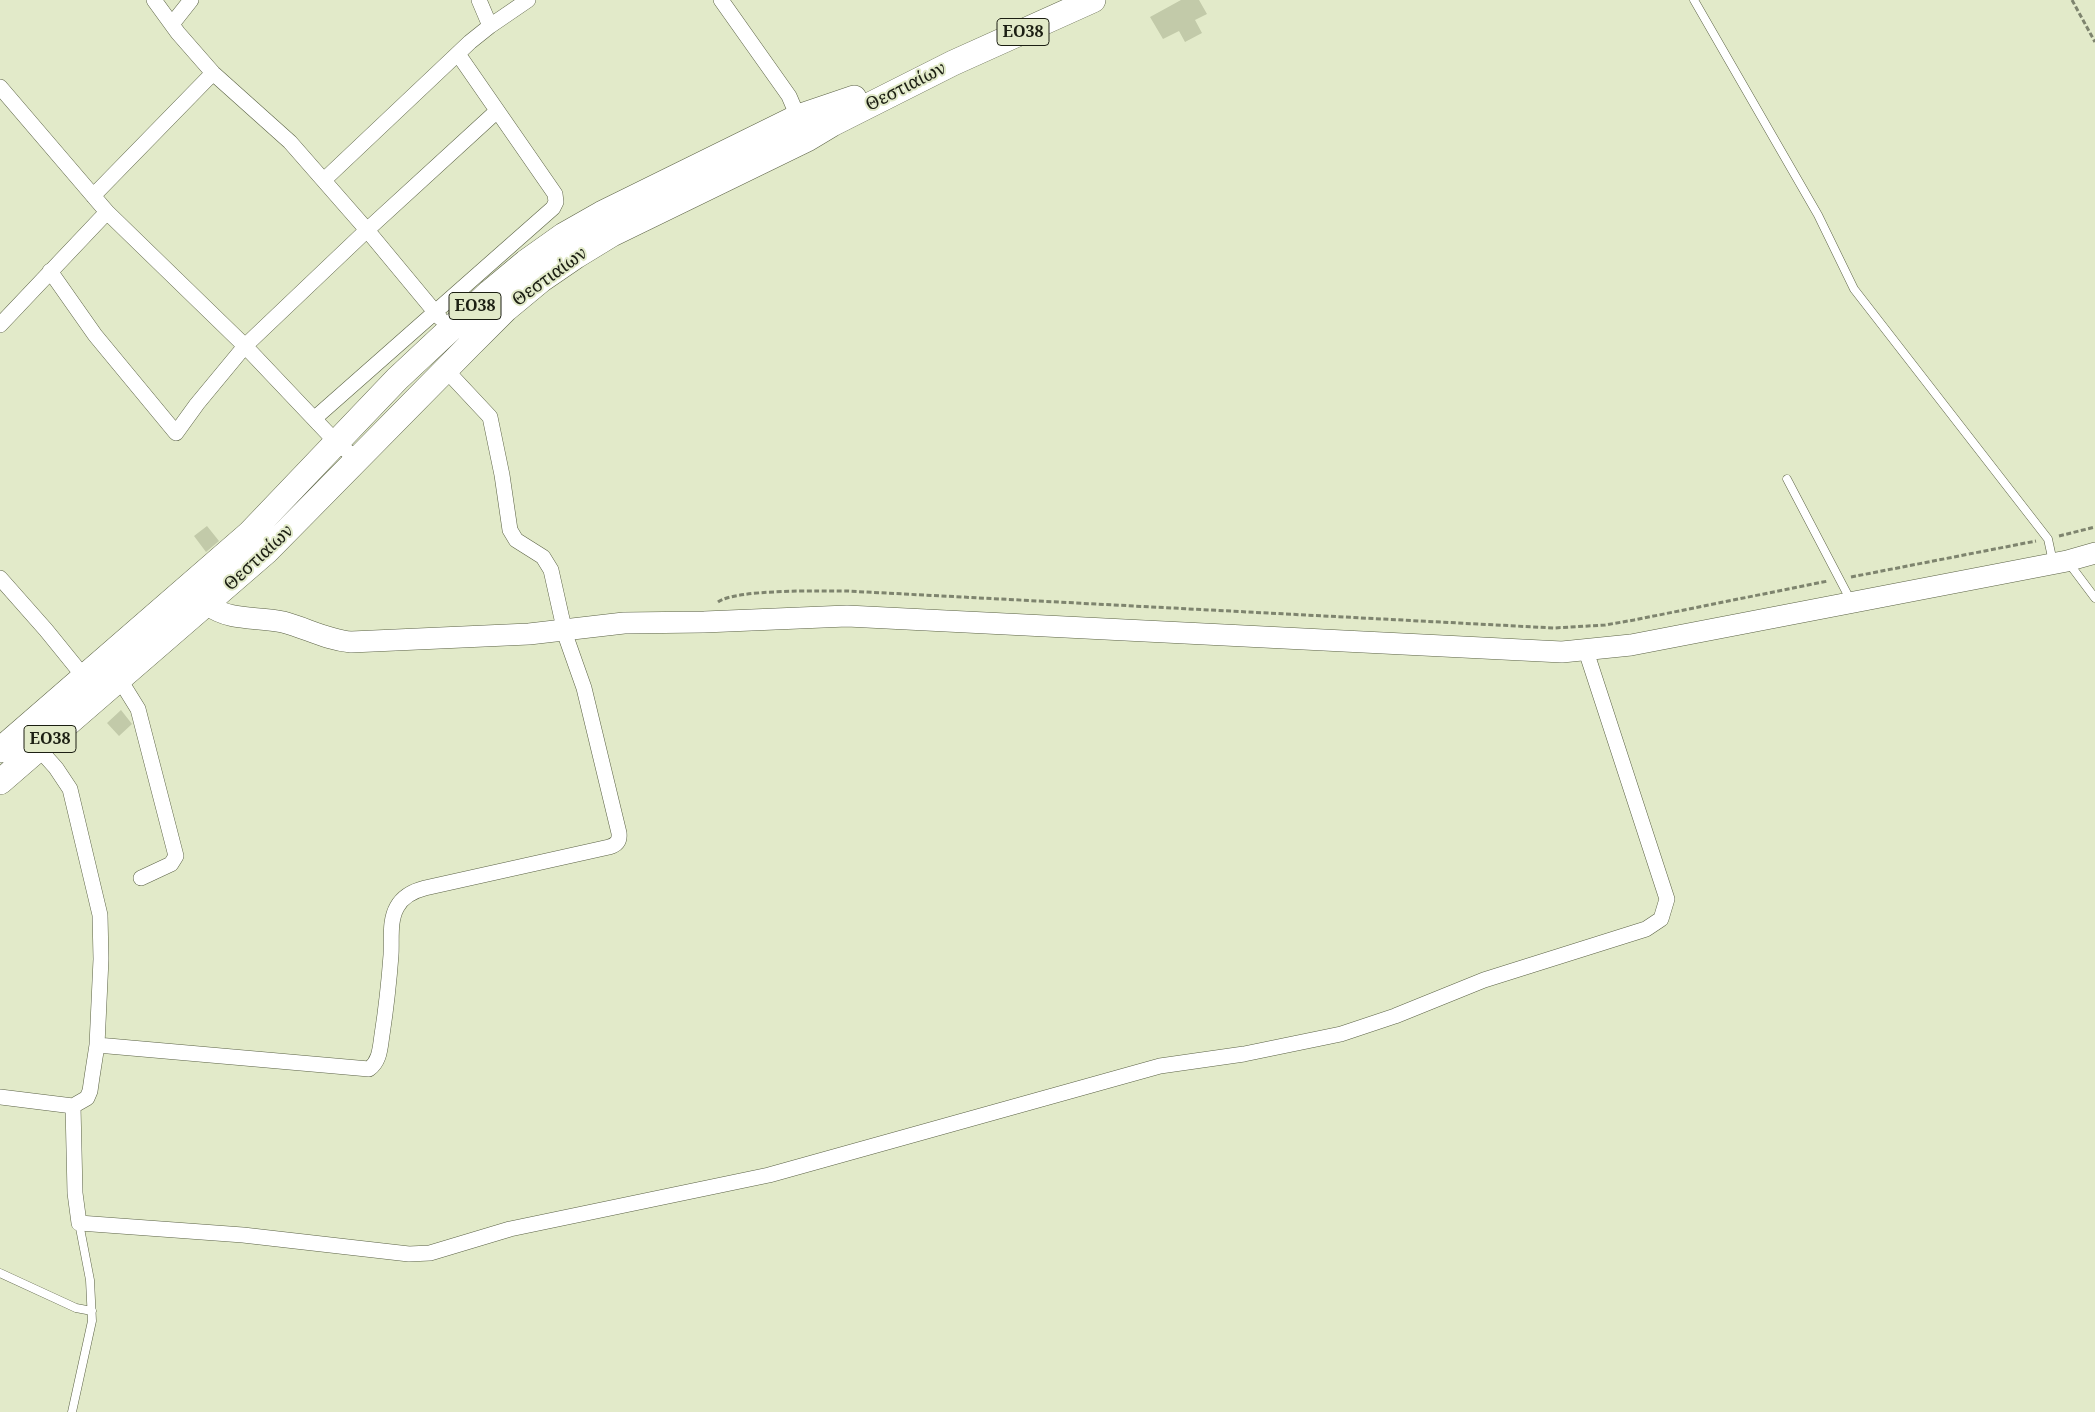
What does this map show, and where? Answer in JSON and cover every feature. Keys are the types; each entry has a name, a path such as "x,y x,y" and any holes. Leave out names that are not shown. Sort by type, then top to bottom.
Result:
{"main road":[{"name":"ΕΟ38","path":"953,64 1093,0"},
{"name":"Θεστιαίων","path":"0,750 250,533 397,379 442,320 512,274 564,235 601,214 798,116 953,64"},
{"name":"Θεστιαίων","path":"0,782 208,605 268,551 468,347 506,310 542,280 612,234 807,139 832,124 953,64"},
{"path":"250,533 268,551"}],"street":[{"path":"154,0 214,73 290,142 442,320 468,347"},
{"path":"172,24 191,0"},
{"path":"479,0 490,26"},
{"path":"324,180 458,54 490,26 528,0"},
{"path":"721,0 789,96 798,116"},
{"path":"315,418 442,320 553,208 556,202 555,194 458,54"},
{"path":"93,196 214,73"},
{"path":"0,87 107,212 245,346 336,442 358,460"},
{"path":"50,271 95,335 176,433 197,404 245,346 367,230 497,111"},
{"path":"0,325 107,212"},
{"path":"97,1045 369,1070 375,1065 378,1058 384,1024 394,916 404,899 412,892 425,888 614,846 618,840 619,833 584,688 567,642 549,564 543,557 516,540 510,530 502,475 490,416 446,370"},
{"path":"208,605 220,613 230,616 285,623 339,641 520,634 624,623 704,622 847,616 1538,652 1586,651 1631,646 2060,562 2095,553"},
{"path":"0,578 100,697"},
{"path":"73,1106 75,1193 79,1223 242,1235 409,1254 430,1253 510,1228 769,1175 1160,1066 1244,1054 1341,1034 1395,1016 1484,980 1646,929 1661,919 1667,899 1586,651"},
{"path":"120,680 138,708 176,856 171,864 141,878"},
{"path":"0,1097 73,1106 86,1098 90,1092 97,1045 102,959 100,915 70,789 56,768 39,749"}],"lane":[{"path":"1694,0 1818,215 1854,289 2048,539 2060,562 2095,598"},
{"path":"1787,479 1852,602"},
{"path":"72,1412 90,1330 92,1312 90,1280 79,1223"},
{"path":"0,1273 76,1308 92,1312"}],"path":[{"path":"2072,0 2095,42"},
{"path":"704,622 713,605 731,597 813,591 1554,628 1579,627 1634,620 2048,539 2095,527"}],"building":[{"path":"1181,0 1199,0 1207,14 1195,20 1202,33 1185,42 1179,31 1163,39 1150,17"},
{"path":"207,526 219,541 206,552 194,536"},
{"path":"121,710 132,724 119,736 107,723"}]}
